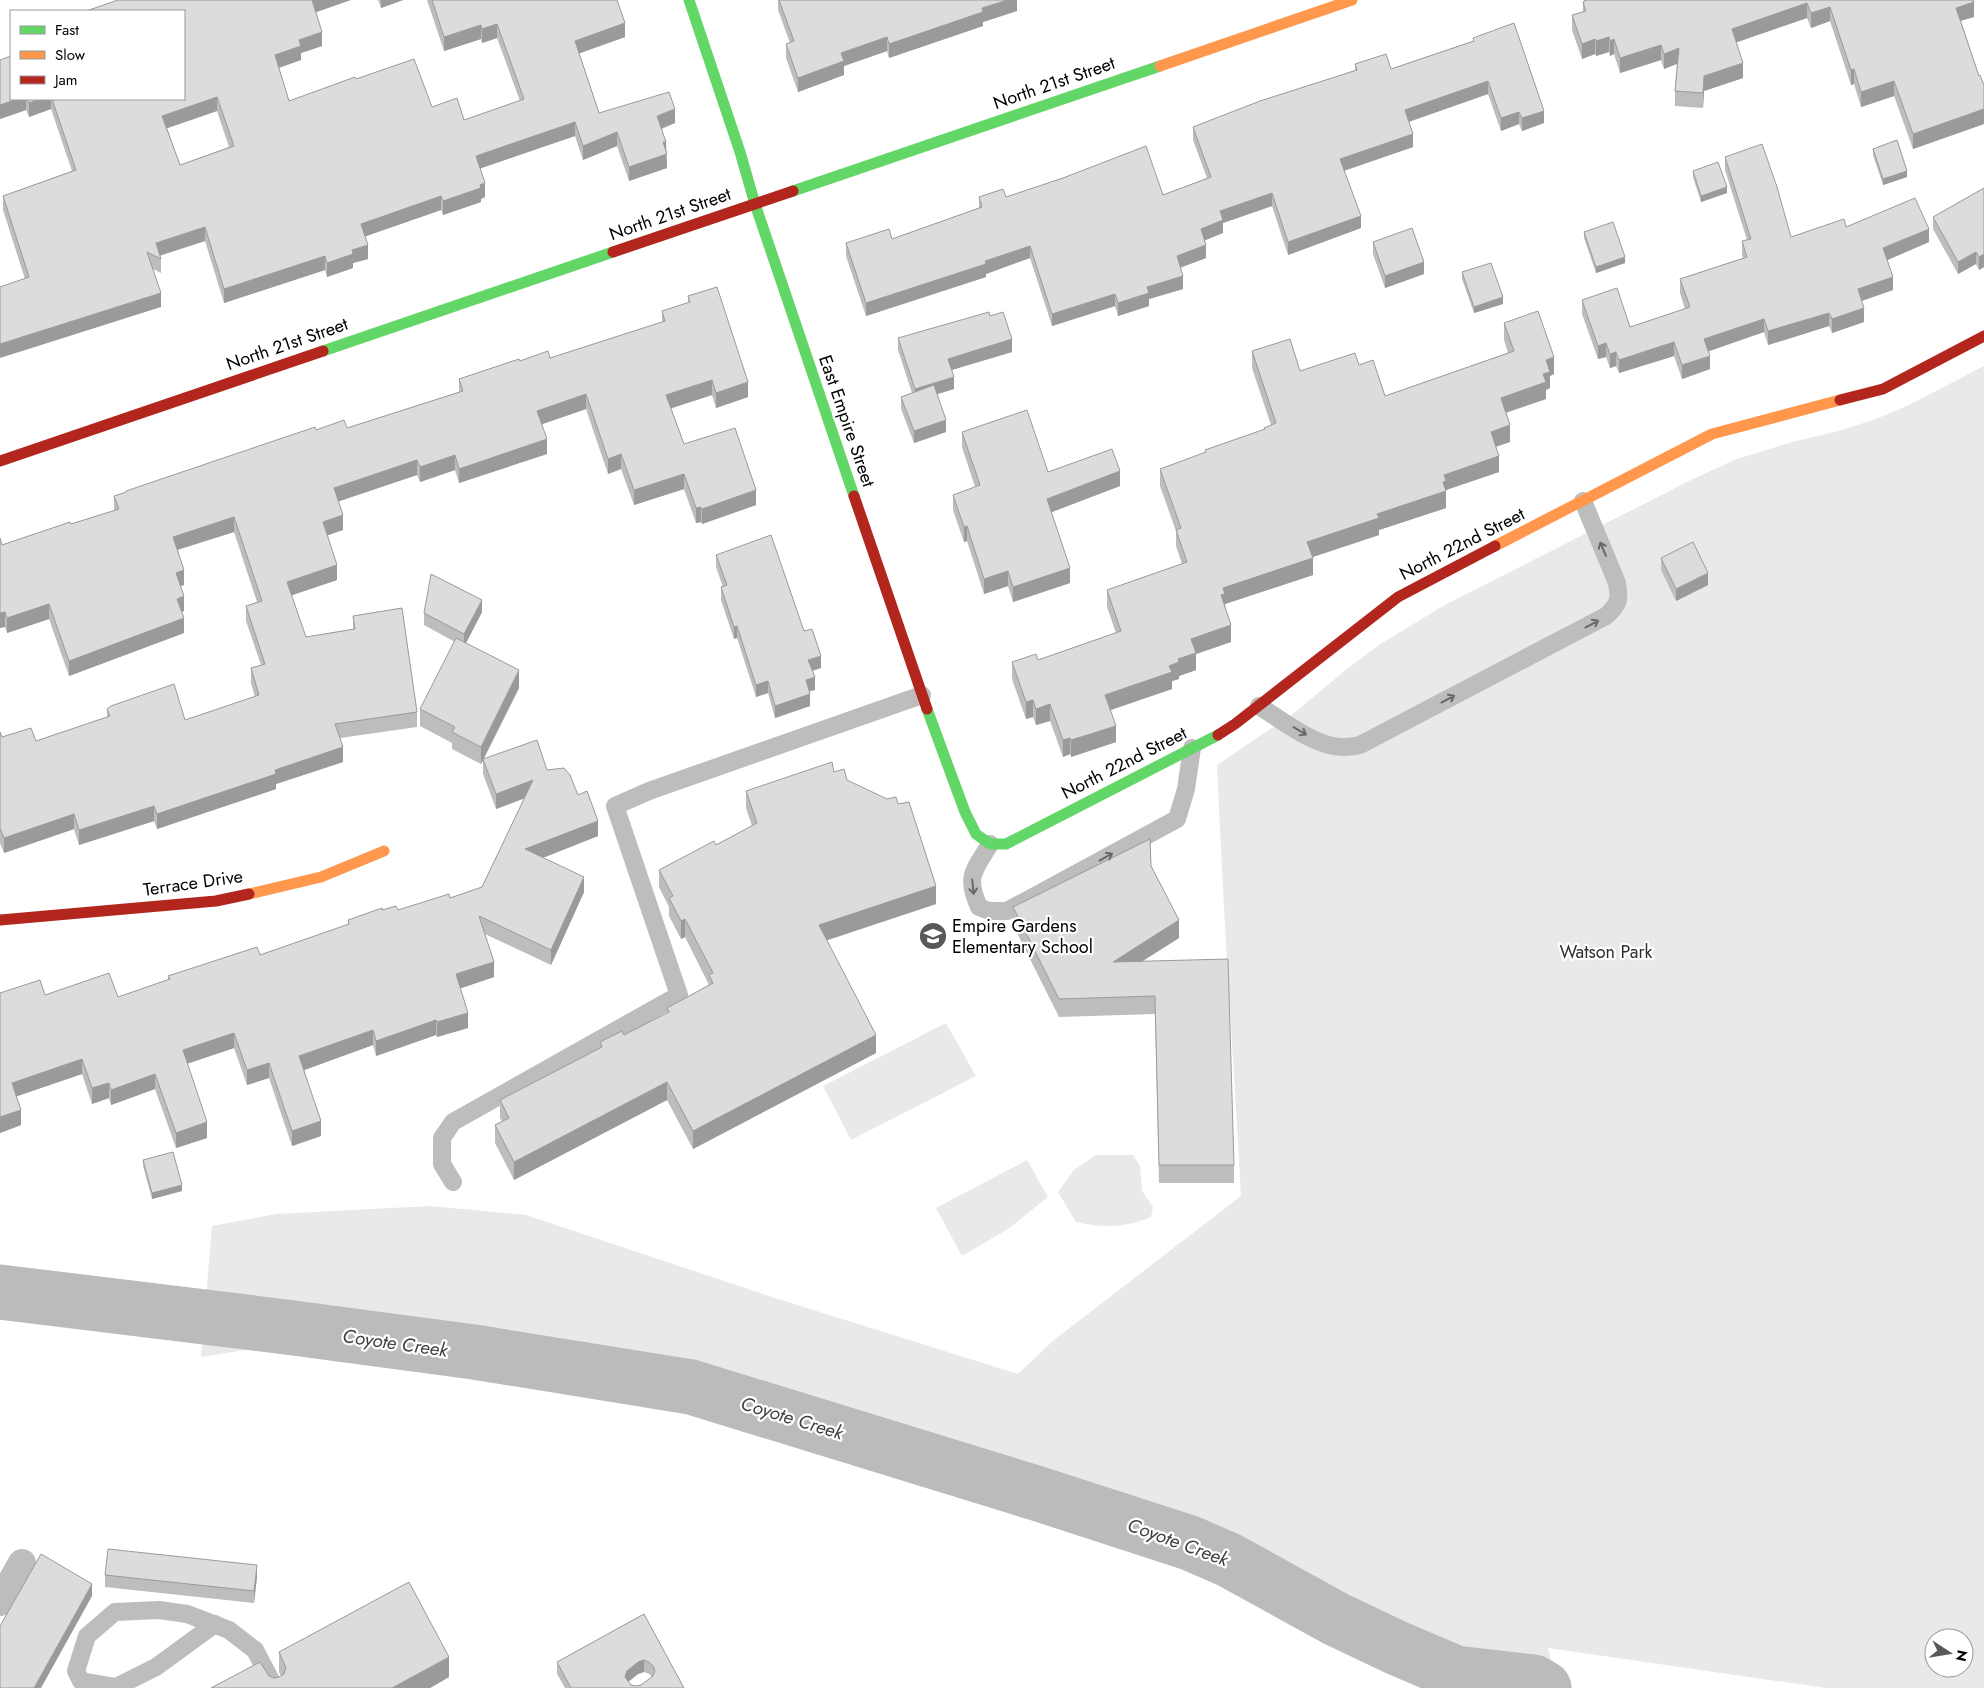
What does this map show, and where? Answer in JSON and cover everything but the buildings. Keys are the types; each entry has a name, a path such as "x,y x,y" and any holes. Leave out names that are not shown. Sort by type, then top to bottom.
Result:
{"street":[{"name":"East Empire Street","path":"689,0 740,152 755,204 922,695 965,812 976,834 990,844"},
{"name":"North 21st Street","path":"0,460 1352,0"},
{"name":"North 22nd Street","path":"990,844 1006,844 1215,737 1259,706 1398,597 1712,434 1883,389 1984,336"},
{"name":"Terrace Drive","path":"0,920 216,902 321,877 384,851"},
{"path":"0,1602 22,1563"}],"lane":[{"path":"1259,706 1314,740 1344,748 1360,745 1606,616 1617,606 1619,595 1617,583 1583,501"},
{"path":"453,1182 442,1164 442,1138 453,1122 679,995 615,806 649,791 922,695"},
{"path":"990,844 973,872 971,890 979,907 989,911 1007,911 1177,819 1186,789 1192,748"},
{"path":"215,1624 156,1667 116,1687 81,1681 76,1671 87,1636 115,1612 159,1610 187,1614 215,1624 229,1630 255,1650 275,1688"}],"green space":[{"name":"Watson Park","path":"1984,366 1984,1688 1826,1688 1548,1648 1558,1688 1472,1688 1439,1668 1364,1634 1058,1505 808,1434 578,1373 339,1335 201,1357 212,1226 276,1214 430,1206 526,1215 775,1298 1018,1374 1054,1340 1241,1196 1217,765 1294,713 1379,645 1443,606 1734,460 1876,419 1907,406"},
{"path":"946,1023 976,1076 851,1140 823,1086"},
{"path":"1096,1155 1133,1155 1140,1166 1142,1191 1153,1207 1151,1217 1141,1221 1114,1226 1076,1222 1058,1192 1074,1170"},
{"path":"1027,1160 1048,1197 1008,1229 962,1256 936,1208"}],"waterway":[{"name":"Coyote Creek","path":"0,1292 474,1352 691,1387 1039,1494 1190,1543 1229,1560 1336,1619 1456,1673 1534,1682 1544,1688"},
{"name":"Coyote Creek","path":"1531,1688 1534,1682"}],"traffic: fast":[{"path":"689,0 740,152 755,204 854,496"},
{"path":"793,191 1160,66"},
{"path":"323,351 613,252"},
{"path":"927,709 965,812 976,834 990,844 1006,844 1218,735"}],"traffic: slow":[{"path":"1160,66 1352,0"},
{"path":"1495,546 1712,434 1840,400"},
{"path":"249,894 321,877 384,851"}],"traffic: jam":[{"path":"613,252 793,191"},
{"path":"1840,400 1883,389 1984,336"},
{"path":"0,461 323,351"},
{"path":"854,496 927,709"},
{"path":"1218,735 1235,724 1398,597 1495,546"},
{"path":"0,920 216,901 249,894"}],"place":[{"name":"Empire Gardens Elementary School","path":"933,936"}]}
